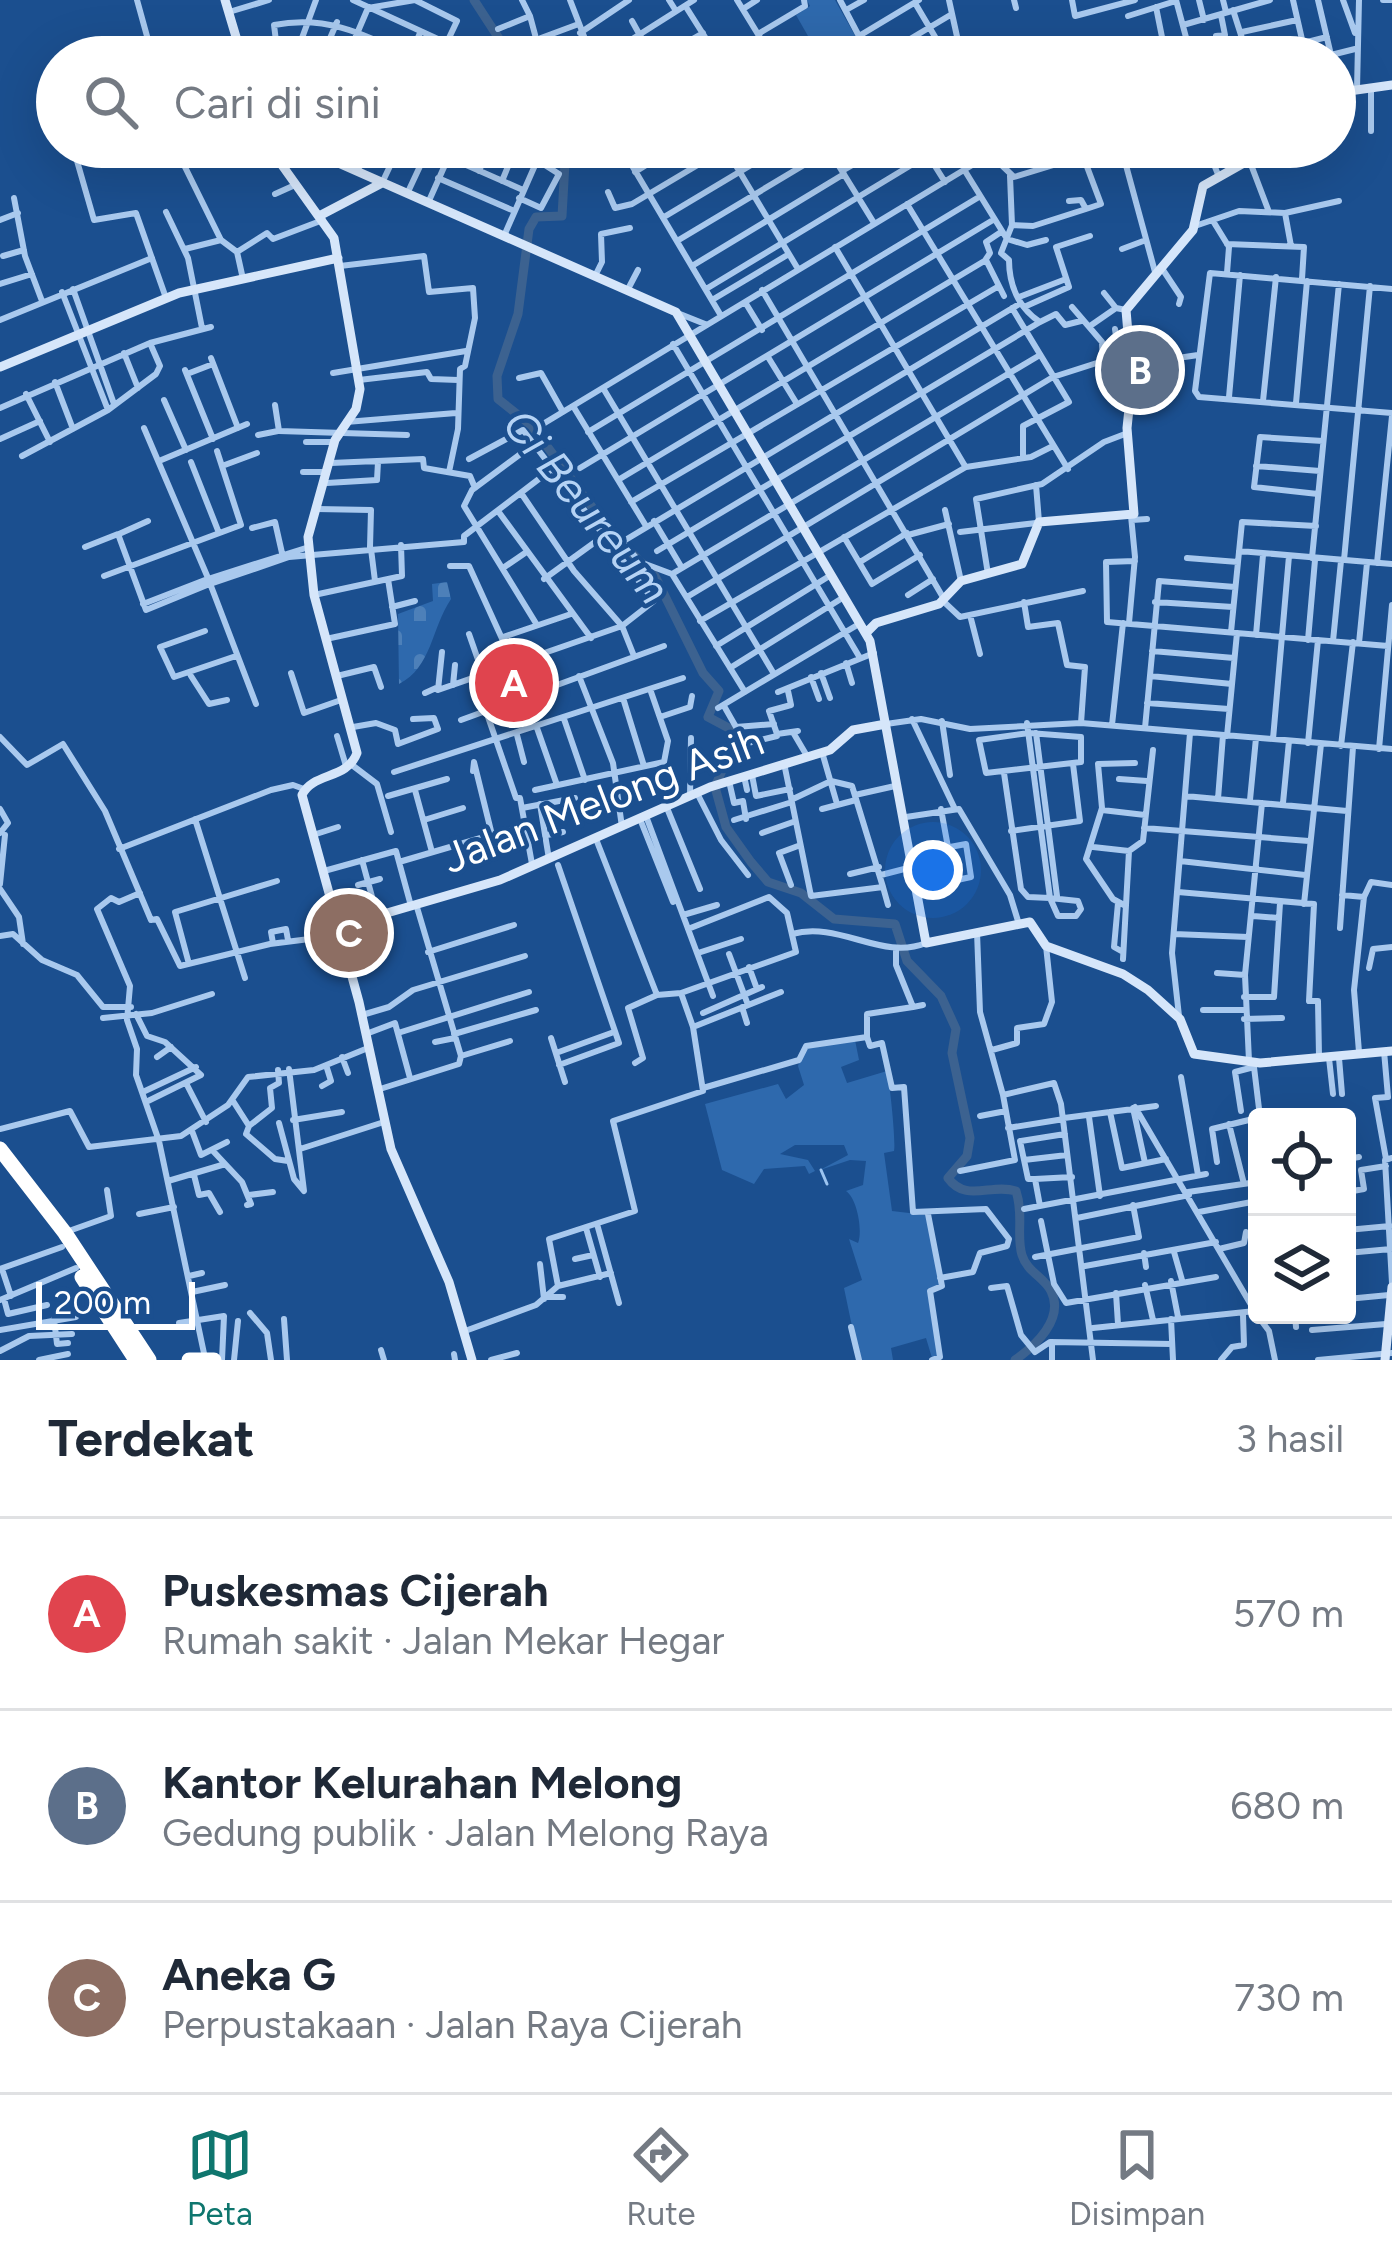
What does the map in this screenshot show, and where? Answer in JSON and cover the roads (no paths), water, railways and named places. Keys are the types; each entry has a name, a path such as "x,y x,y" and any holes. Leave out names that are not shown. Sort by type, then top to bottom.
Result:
{"highway":[{"path":"0,1149 149,1360"},
{"path":"0,1163 63,1240 136,1360"},
{"path":"189,1360 214,1360"}],"main road":[{"path":"225,0 236,36"},
{"path":"1357,89 1392,85"},
{"path":"283,168 322,217 339,262 358,374 358,404 336,438 329,473 308,529 314,595 353,727 350,767 304,789 362,1015 384,1122 472,1360"},
{"path":"349,168 676,312 874,653 926,943 1018,921 1033,924 1046,946 1123,974 1180,1018 1194,1054 1252,1063 1388,1051"},
{"path":"863,628 944,600 961,581 1024,562 1038,522 1132,518 1136,498 1127,434 1130,401 1121,309 1196,226 1201,188 1237,168"},
{"path":"322,217 382,183"},
{"path":"0,367 196,288 339,262"},
{"name":"Jalan Melong Asih","path":"340,931 554,861 720,784 822,752 853,730 886,724"},
{"path":"1388,1355 1391,1288"}],"street":[{"path":"137,0 147,36"},
{"path":"229,12 269,0"},
{"path":"305,36 316,0"},
{"path":"352,0 430,36"},
{"path":"368,8 415,0 457,21 450,36"},
{"path":"554,36 578,29 629,0"},
{"path":"668,0 676,11"},
{"path":"636,36 694,0"},
{"path":"737,0 758,34 806,7 804,0"},
{"path":"742,9 757,0"},
{"path":"840,0 859,36 916,1 935,36"},
{"path":"846,10 864,0"},
{"path":"949,0 957,36"},
{"path":"1072,0 1075,16 1136,0"},
{"path":"1128,16 1176,0 1185,36"},
{"path":"1199,0 1204,20"},
{"path":"1219,36 1225,34 1223,0"},
{"path":"1183,25 1269,0"},
{"path":"1293,0 1300,36"},
{"path":"1318,0 1327,36"},
{"path":"1343,0 1355,33"},
{"path":"1355,33 1359,0"},
{"path":"525,1 536,36"},
{"path":"573,2 582,36"},
{"path":"685,5 704,36"},
{"path":"1156,7 1163,36"},
{"path":"355,36 368,8"},
{"path":"1226,13 1241,36"},
{"path":"914,36 952,14"},
{"path":"498,28 530,16"},
{"path":"276,36 274,25 313,20 337,22 366,36"},
{"path":"1240,33 1297,20"},
{"path":"632,21 639,34"},
{"path":"331,36 337,22"},
{"path":"419,36 421,32"},
{"path":"698,36 703,33"},
{"path":"1356,69 1357,89"},
{"path":"1370,131 1371,88"},
{"path":"79,168 94,220 136,213 166,298"},
{"path":"185,168 221,240 237,252 243,279"},
{"path":"358,172 359,168"},
{"path":"382,183 389,168"},
{"path":"407,194 419,168"},
{"path":"428,203 443,168"},
{"path":"472,168 502,181 541,208 549,202 559,174 550,168"},
{"path":"502,181 507,168"},
{"path":"504,236 533,168"},
{"path":"633,168 721,315"},
{"path":"635,172 641,168"},
{"path":"617,208 693,168"},
{"path":"738,168 798,269"},
{"path":"664,218 745,168"},
{"path":"677,241 798,168"},
{"path":"840,168 874,223"},
{"path":"692,266 851,168"},
{"path":"706,289 900,168"},
{"path":"936,168 945,182"},
{"path":"538,427 969,168"},
{"path":"1003,168 1010,176 1012,225 1000,253 1009,261 1021,302 1040,322"},
{"path":"1010,176 1047,168"},
{"path":"1012,225 1034,226 1101,204 1088,168"},
{"path":"1127,168 1146,240 1158,269 1181,296 1179,304"},
{"path":"1216,168 1219,176"},
{"path":"1252,168 1269,212"},
{"path":"965,170 1004,236 1027,245 1046,240"},
{"path":"438,178 514,211"},
{"path":"275,194 295,185"},
{"path":"595,277 602,262 599,238 625,229 608,192"},
{"path":"588,433 979,197"},
{"path":"14,198 24,250 42,301"},
{"path":"1069,201 1081,200 1086,209"},
{"path":"1196,226 1238,211 1285,213 1339,201"},
{"path":"908,204 1068,469"},
{"path":"166,212 185,249 202,328"},
{"path":"0,220 18,213"},
{"path":"1285,213 1291,246"},
{"path":"237,252 267,233 273,239 322,217"},
{"path":"580,468 993,220"},
{"path":"1213,220 1227,244 1227,273"},
{"path":"617,480 986,260 990,254 986,242 1004,236"},
{"path":"617,544 1021,302 1068,288 1057,246 1090,236"},
{"path":"185,249 221,240"},
{"path":"1122,249 1146,240"},
{"path":"1227,244 1306,250 1296,403"},
{"path":"836,248 966,467"},
{"path":"3,256 24,250"},
{"path":"712,300 789,254"},
{"path":"339,262 424,256 429,292 473,288 475,318 459,380 449,472"},
{"path":"0,320 152,258"},
{"path":"986,260 1004,296"},
{"path":"627,290 638,270"},
{"path":"1377,563 1388,500 1392,414 1198,397 1198,356 1205,278 1227,273 1392,289"},
{"path":"0,284 32,274"},
{"path":"1229,397 1240,274"},
{"path":"1263,401 1276,277"},
{"path":"1307,640 1339,284"},
{"path":"631,502 999,286"},
{"path":"1333,641 1370,286"},
{"path":"73,289 111,407"},
{"path":"762,290 957,617 1083,591"},
{"path":"62,292 89,368 111,407"},
{"path":"1090,326 1121,309 1104,292"},
{"path":"744,301 762,330"},
{"path":"1072,307 1090,326 1105,360 1104,390 1113,399 1130,401"},
{"path":"1012,308 1069,402 1023,427 1023,458"},
{"path":"676,312 705,324"},
{"path":"657,551 1040,322 1057,314 1066,325 1081,321"},
{"path":"0,408 150,343 212,327"},
{"path":"1115,329 1126,360"},
{"path":"22,456 111,407 160,369 150,343"},
{"path":"673,344 860,658"},
{"path":"358,374 466,351"},
{"path":"124,353 138,388"},
{"path":"672,574 1040,356"},
{"path":"687,597 1053,377 1105,360 1198,356"},
{"path":"768,357 797,404"},
{"path":"159,461 213,439 243,426 212,361 186,372 213,439"},
{"path":"333,373 427,372 431,379 459,380"},
{"path":"519,378 542,373 563,412"},
{"path":"55,382 74,429"},
{"path":"603,388 774,674"},
{"path":"26,394 50,442"},
{"path":"164,400 186,450"},
{"path":"275,405 279,431"},
{"path":"572,406 631,502 682,568"},
{"path":"346,422 458,413"},
{"path":"0,439 40,421"},
{"path":"144,428 256,704"},
{"path":"469,459 520,430 602,538 640,562 672,574 745,692"},
{"path":"258,435 279,431 336,438"},
{"path":"988,574 976,499 1036,485 1104,442 1127,434"},
{"path":"307,442 407,435"},
{"path":"1318,494 1257,490 1256,466 1262,437 1323,441"},
{"path":"534,444 475,488 464,506 537,625"},
{"path":"700,621 966,467 1023,458 1053,446"},
{"path":"104,576 243,522 217,451"},
{"path":"222,466 257,453"},
{"path":"329,473 378,461 423,460 424,468 471,477 475,488"},
{"path":"303,472 377,480 378,461"},
{"path":"191,462 219,532"},
{"path":"1256,466 1320,471"},
{"path":"118,534 146,610 283,556 464,542 475,527 552,469"},
{"path":"960,532 1038,522 1036,485"},
{"path":"520,493 622,626 634,656"},
{"path":"317,508 375,509 370,548 375,581"},
{"path":"946,510 961,581"},
{"path":"498,511 591,638"},
{"path":"1112,725 1135,561 1132,518 1147,519"},
{"path":"1218,799 1232,684 1233,607 1243,520 1316,526"},
{"path":"85,548 148,521"},
{"path":"252,528 275,521 283,556"},
{"path":"860,562 908,534 949,524"},
{"path":"1381,531 1392,532"},
{"path":"844,537 873,584 920,555"},
{"path":"544,579 602,538"},
{"path":"425,693 622,626 654,599 617,544"},
{"path":"314,595 404,574 401,545"},
{"path":"1239,551 1392,564"},
{"path":"503,568 526,552"},
{"path":"1256,635 1264,554"},
{"path":"1273,739 1289,556"},
{"path":"1187,558 1238,562"},
{"path":"1135,561 1106,562 1105,621 1388,646"},
{"path":"1341,746 1367,562"},
{"path":"450,566 468,566 528,696"},
{"path":"716,646 830,575"},
{"path":"326,639 395,624 388,579"},
{"path":"908,595 933,579"},
{"path":"1145,728 1158,583 1235,587"},
{"path":"730,668 844,597"},
{"path":"392,607 416,602"},
{"path":"1024,602 1028,627 1057,622 1067,665 1085,668 1081,723"},
{"path":"1155,602 1233,607"},
{"path":"1379,748 1392,605"},
{"path":"503,638 571,614"},
{"path":"970,615 980,654"},
{"path":"774,724 736,727 721,707 845,632 863,628"},
{"path":"205,631 160,647 170,674 190,676 236,656"},
{"path":"469,634 483,674"},
{"path":"1307,742 1318,640"},
{"path":"461,720 664,646"},
{"path":"1152,651 1234,658"},
{"path":"436,688 442,652"},
{"path":"778,692 874,653"},
{"path":"846,663 852,683"},
{"path":"452,685 455,665"},
{"path":"337,676 374,667 381,687"},
{"path":"821,673 830,698"},
{"path":"291,674 304,713 344,699"},
{"path":"190,676 209,704 227,700"},
{"path":"580,676 614,772 622,826"},
{"path":"1150,676 1232,684"},
{"path":"811,677 819,699"},
{"path":"394,772 683,678"},
{"path":"536,790 665,760 668,741 650,689"},
{"path":"788,689 793,716"},
{"path":"660,717 690,707 692,696"},
{"path":"623,698 644,766"},
{"path":"1147,703 1229,709"},
{"path":"793,704 769,711 781,742 796,734 807,756"},
{"path":"486,710 516,798 520,797 532,867"},
{"path":"353,727 376,724 395,730 398,744 438,729 432,717 413,719"},
{"path":"564,719 585,780"},
{"path":"886,724 912,719 970,728 1081,723 1392,749"},
{"path":"912,719 953,807 967,815 974,836 1010,895 1018,921"},
{"path":"942,721 950,775"},
{"path":"1004,772 1023,892 1053,897 1078,901 1078,915 1058,916 1053,897 1031,722"},
{"path":"760,725 763,741"},
{"path":"537,728 557,785"},
{"path":"1033,733 1081,736 1081,762 1073,764 986,773 977,741 1033,733"},
{"path":"1180,1018 1174,934 1190,733"},
{"path":"518,735 524,762"},
{"path":"740,745 777,735"},
{"path":"338,736 350,767 377,784 391,832"},
{"path":"0,737 3,748 27,765 63,744 105,811 176,962 189,964 273,943 271,932 286,928 288,940 340,931"},
{"path":"691,737 694,795 748,875"},
{"path":"1250,801 1256,738"},
{"path":"1283,804 1289,741"},
{"path":"1304,904 1322,744"},
{"path":"1340,928 1353,747"},
{"path":"1093,848 1129,850 1141,844 1153,751"},
{"path":"822,752 837,804"},
{"path":"784,763 811,896 883,886"},
{"path":"1121,904 1088,864 1102,810 1098,764 1135,763"},
{"path":"1011,831 1080,821 1073,764"},
{"path":"473,771 492,835"},
{"path":"747,775 757,796 790,789"},
{"path":"747,775 747,790"},
{"path":"388,796 447,779"},
{"path":"1119,779 1147,781"},
{"path":"734,820 746,820 831,781 850,785 888,905"},
{"path":"720,784 734,803 742,801 746,820"},
{"path":"119,848 290,785 304,789"},
{"path":"822,809 898,785"},
{"path":"415,790 432,852"},
{"path":"1185,796 1348,811"},
{"path":"522,808 575,798"},
{"path":"1258,1108 1244,997 1262,803"},
{"path":"540,804 554,861 617,1046 559,1065"},
{"path":"906,817 953,807"},
{"path":"424,820 463,808"},
{"path":"667,808 700,889"},
{"path":"0,809 8,822 2,834 0,886 19,917 23,945"},
{"path":"941,809 954,880"},
{"path":"1102,810 1182,830 1309,841"},
{"path":"643,818 695,952"},
{"path":"643,818 713,996"},
{"path":"195,819 244,978"},
{"path":"762,833 793,822"},
{"path":"313,835 338,827"},
{"path":"400,862 508,830"},
{"path":"547,835 563,832"},
{"path":"974,836 985,832"},
{"path":"596,839 657,995"},
{"path":"915,890 972,875 966,844 950,847"},
{"path":"983,851 994,845"},
{"path":"791,885 779,853 798,846"},
{"path":"1116,850 1126,866"},
{"path":"1123,956 1119,930 1129,850"},
{"path":"324,871 396,851 461,1056 460,1064 378,1090"},
{"path":"362,860 378,916"},
{"path":"1180,861 1305,875"},
{"path":"938,883 935,866 952,863"},
{"path":"850,874 912,867"},
{"path":"358,885 380,879"},
{"path":"189,964 175,912 277,880"},
{"path":"1359,1052 1354,990 1364,897 1367,883 1392,885"},
{"path":"1178,892 1314,904 1310,1001 1318,1001 1333,1094"},
{"path":"140,893 120,902 111,898 97,909 125,969 143,1091 159,1142 197,1319 214,1360"},
{"path":"0,910 19,894"},
{"path":"1342,895 1364,897"},
{"path":"635,1064 643,1058 628,1008 796,952 787,913 769,897 688,929"},
{"path":"1244,997 1274,997 1280,903"},
{"path":"683,915 717,905"},
{"path":"189,907 194,920"},
{"path":"19,917 32,908"},
{"path":"1251,916 1279,918"},
{"path":"428,952 514,925"},
{"path":"791,934 835,929 901,950 926,943"},
{"path":"977,930 980,1012 1008,1128 1028,1179 1072,1177"},
{"path":"0,936 13,934 23,945 77,975 103,1007 132,1012 147,1036 171,1047 201,1075 146,1102"},
{"path":"1174,934 1248,938"},
{"path":"695,952 741,939"},
{"path":"992,1050 1017,1042 1021,1026 1045,1024 1052,1002 1045,980 1046,946"},
{"path":"1369,968 1372,949 1392,947"},
{"path":"901,950 896,965 913,1007"},
{"path":"729,954 744,994 747,1023"},
{"path":"362,1015 388,1008 413,990 525,956"},
{"path":"703,1013 760,988 749,967"},
{"path":"1217,973 1245,975"},
{"path":"398,1033 529,992"},
{"path":"693,1027 781,992"},
{"path":"681,993 693,1027 703,1088"},
{"path":"104,1018 212,994"},
{"path":"923,1005 866,1014 870,1046 883,1043 892,1088 904,1088 913,1212 986,1209 1009,1239 1002,1248 980,1253 976,1270 940,1279"},
{"path":"435,1042 536,1010"},
{"path":"1203,1010 1282,1018"},
{"path":"366,1034 395,1023 410,1078"},
{"path":"556,1053 614,1032"},
{"path":"557,1287 548,1240 635,1211 613,1121 800,1060 806,1046 867,1037"},
{"path":"550,1038 565,1082"},
{"path":"461,1056 510,1041"},
{"path":"157,1057 171,1047"},
{"path":"0,1130 70,1111 89,1148 159,1142 206,1122 228,1105 244,1080 278,1070 323,1066 368,1048"},
{"path":"567,1050 571,1060"},
{"path":"1356,1297 1391,1288 1387,1161 1376,1098 1388,1097 1388,1051"},
{"path":"1329,1055 1342,1094"},
{"path":"318,1056 331,1081 322,1086"},
{"path":"342,1057 348,1073"},
{"path":"1241,1111 1235,1072 1252,1063"},
{"path":"143,1091 196,1067"},
{"path":"279,1123 288,1161 304,1191 289,1069"},
{"path":"278,1070 279,1083 270,1088 272,1108 246,1134 265,1152 288,1161"},
{"path":"1024,1209 1202,1174 1180,1077"},
{"path":"186,1083 206,1122"},
{"path":"1003,1095 1054,1083 1064,1119 1085,1266 1093,1360"},
{"path":"228,1105 249,1126"},
{"path":"1008,1128 1156,1106"},
{"path":"1134,1107 1248,1299"},
{"path":"1134,1107 1145,1164"},
{"path":"980,1116 1006,1111"},
{"path":"293,1120 342,1112"},
{"path":"1110,1112 1121,1168 1166,1159"},
{"path":"1089,1116 1100,1196"},
{"path":"1217,1162 1212,1129 1248,1120"},
{"path":"300,1149 384,1122"},
{"path":"1229,1124 1244,1184"},
{"path":"192,1131 201,1155 227,1142"},
{"path":"1015,1142 1065,1133"},
{"path":"960,1171 1016,1160 1015,1142"},
{"path":"213,1151 249,1195 247,1205"},
{"path":"1024,1160 1068,1155"},
{"path":"1356,1190 1364,1189 1361,1170 1387,1161"},
{"path":"167,1180 222,1166"},
{"path":"194,1175 199,1196 209,1193 220,1212"},
{"path":"1035,1179 1040,1206"},
{"path":"1077,1218 1248,1183"},
{"path":"47,1305 8,1314 1,1269 111,1216 106,1190"},
{"path":"249,1195 273,1192"},
{"path":"1199,1211 1248,1203"},
{"path":"1035,1258 1139,1237 1133,1205"},
{"path":"139,1214 174,1207"},
{"path":"928,1214 942,1286 930,1291 940,1357 932,1360"},
{"path":"1041,1221 1063,1301 1216,1276"},
{"path":"597,1224 619,1304"},
{"path":"586,1227 600,1277"},
{"path":"1356,1230 1391,1229"},
{"path":"1085,1266 1144,1253 1246,1242 1246,1232"},
{"path":"1173,1249 1182,1280"},
{"path":"1356,1252 1391,1249"},
{"path":"1144,1253 1146,1267"},
{"path":"575,1259 593,1255"},
{"path":"540,1264 545,1298"},
{"path":"5,1298 76,1268"},
{"path":"189,1276 202,1273"},
{"path":"545,1298 557,1287 611,1273"},
{"path":"1172,1281 1173,1360"},
{"path":"191,1290 225,1285"},
{"path":"1145,1285 1154,1320"},
{"path":"991,1288 1007,1286 1016,1322 1032,1348 1052,1342 1172,1344"},
{"path":"1115,1293 1118,1324"},
{"path":"465,1331 545,1298 563,1297"},
{"path":"250,1313 267,1333 271,1360"},
{"path":"14,1314 19,1328 76,1317"},
{"path":"1093,1328 1248,1314"},
{"path":"1221,1360 1232,1347 1244,1346 1243,1315"},
{"path":"178,1323 224,1316 214,1360"},
{"path":"284,1318 286,1360"},
{"path":"54,1319 58,1344 70,1338"},
{"path":"234,1360 238,1321"},
{"path":"0,1330 17,1324"},
{"path":"1264,1324 1275,1360"},
{"path":"1312,1330 1386,1324"},
{"path":"851,1327 859,1360"},
{"path":"0,1351 28,1336 57,1334"},
{"path":"1052,1342 1052,1360"},
{"path":"16,1346 20,1358"},
{"path":"381,1350 384,1360"},
{"path":"39,1360 68,1354"},
{"path":"491,1360 517,1354"},
{"path":"1318,1360 1388,1355"}],"waterway":[{"name":"Ci Beureum","path":"474,0 497,36"},
{"name":"Ci Beureum","path":"565,168 562,216 536,217 529,229 518,314 497,376 498,399 532,426 612,534 655,576 703,673 719,691 708,717 738,733 715,787 726,827 751,862 768,882 801,893 834,919 895,924 907,961 941,996 956,1029 952,1053 970,1138 967,1156 948,1178 971,1191 1016,1191 1022,1255 1048,1286 1054,1301 1046,1331 1015,1360"},
{"path":"821,1170 827,1184"}],"place":[{"name":"Kantor Kelurahan Melong","path":"1140,370"},
{"name":"Puskesmas Cijerah","path":"514,683"},
{"name":"Aneka G","path":"349,933"}]}
